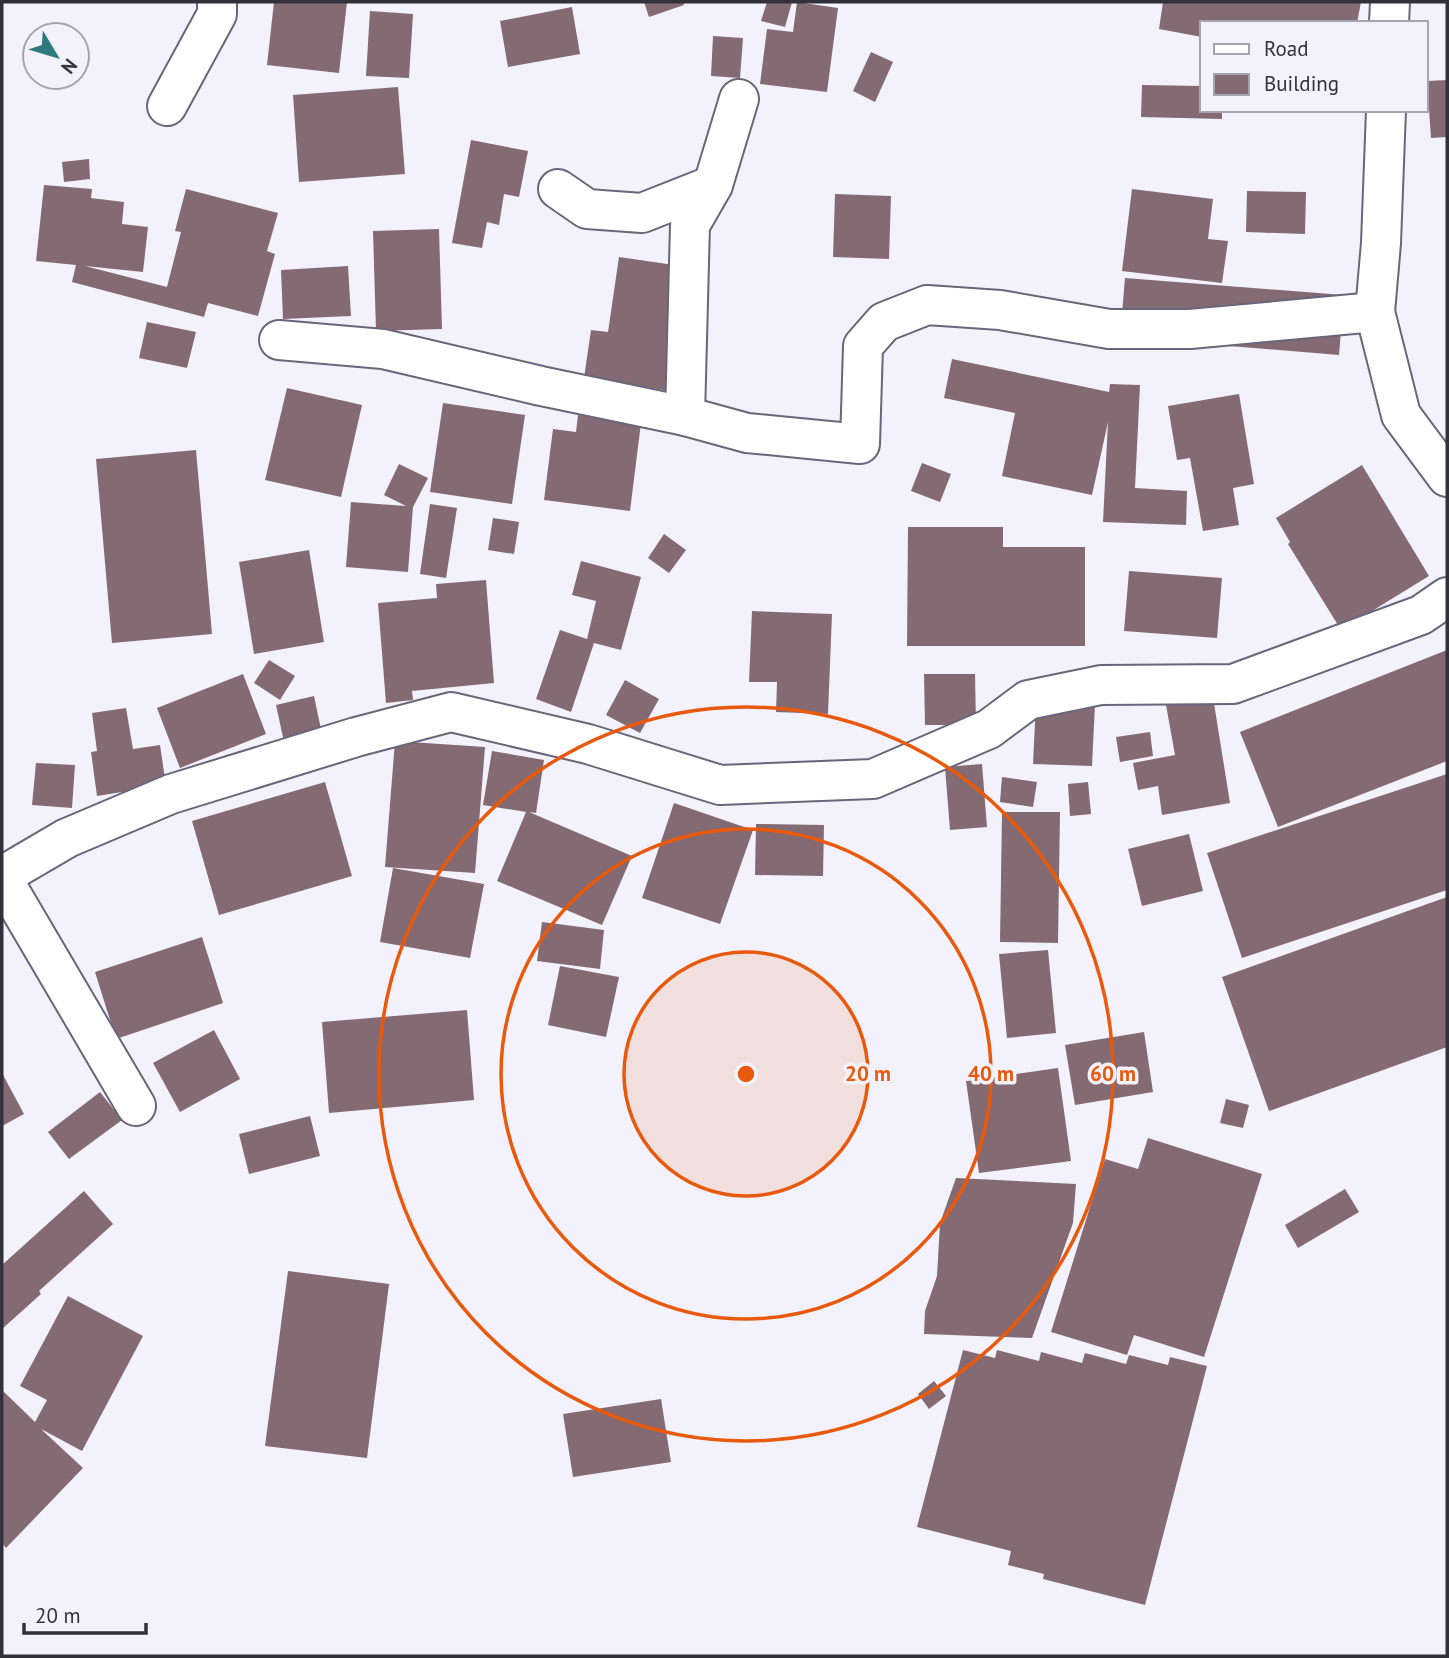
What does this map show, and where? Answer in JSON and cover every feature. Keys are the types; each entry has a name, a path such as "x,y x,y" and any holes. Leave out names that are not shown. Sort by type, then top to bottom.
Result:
{"street":[{"path":"167,106 217,14 216,2"},
{"path":"1389,21 1390,2"},
{"path":"685,416 690,225 713,185 739,99"},
{"path":"1386,112 1381,243 1375,312 1401,415 1447,477"},
{"path":"558,189 587,209 642,213 713,185"},
{"path":"279,340 383,349 685,416 747,433 860,444 863,346 884,322 927,305 1000,310 1109,329 1190,329 1375,312"},
{"path":"136,1106 2,877 66,838 170,794 356,737 451,712 588,744 720,785 873,779 989,729 1028,700 1101,685 1233,684 1420,615 1447,597"}],"building":[{"path":"274,2 347,2 339,73 267,65"},
{"path":"644,2 683,2 684,5 649,17"},
{"path":"767,2 792,2 785,27 761,21"},
{"path":"797,2 838,8 827,92 760,84 767,29 793,32"},
{"path":"1163,2 1361,2 1357,21 1200,21 1200,37 1159,29"},
{"path":"572,7 580,54 508,67 500,21"},
{"path":"370,11 413,14 409,78 366,76"},
{"path":"713,36 743,38 740,78 711,76"},
{"path":"871,52 893,62 875,102 853,91"},
{"path":"1447,80 1447,137 1431,138 1428,81"},
{"path":"1142,85 1200,86 1200,112 1222,112 1222,119 1141,117"},
{"path":"398,87 405,174 299,182 293,95"},
{"path":"471,140 528,151 519,197 504,194 499,225 487,222 482,248 452,243"},
{"path":"89,159 90,179 64,182 62,162"},
{"path":"44,185 92,189 91,198 124,202 122,224 148,227 143,272 85,266 167,287 181,232 175,231 186,189 278,213 267,251 275,254 258,316 208,303 204,317 72,282 76,265 36,261"},
{"path":"1132,189 1213,199 1208,239 1228,241 1222,283 1122,271"},
{"path":"1247,191 1306,192 1305,234 1246,232"},
{"path":"835,194 891,196 889,259 833,257"},
{"path":"439,229 442,329 376,331 373,231"},
{"path":"619,257 695,268 677,392 584,378 591,330 608,332"},
{"path":"348,266 351,316 283,319 281,270"},
{"path":"1125,278 1344,295 1339,355 1120,337"},
{"path":"147,322 196,332 187,368 139,358"},
{"path":"952,359 1109,392 1110,384 1140,385 1135,488 1187,491 1186,525 1103,522 1108,422 1092,495 1002,476 1015,413 944,398"},
{"path":"287,388 362,405 341,497 265,480"},
{"path":"1239,394 1254,484 1233,488 1239,525 1203,531 1190,458 1177,460 1168,406"},
{"path":"443,403 525,415 512,504 430,492"},
{"path":"578,415 641,423 630,511 544,500 553,429 576,432"},
{"path":"196,450 212,634 112,643 96,459"},
{"path":"922,463 951,474 940,502 911,491"},
{"path":"399,464 428,478 413,507 408,572 346,567 351,502 406,506 384,495"},
{"path":"1362,465 1429,576 1341,630 1288,544 1290,542 1276,518"},
{"path":"430,504 457,508 446,578 420,574"},
{"path":"493,518 519,522 514,554 488,550"},
{"path":"908,527 1003,527 1003,547 1085,547 1085,646 907,646"},
{"path":"664,534 686,550 669,573 648,558"},
{"path":"309,550 324,642 254,654 239,562"},
{"path":"581,561 641,577 621,650 594,643 571,712 536,699 560,630 587,639 596,601 572,595"},
{"path":"1129,571 1222,578 1217,638 1124,631"},
{"path":"486,580 494,683 412,691 413,700 386,703 378,603 437,598 436,584"},
{"path":"752,611 832,614 828,714 776,712 777,682 749,682"},
{"path":"1447,650 1447,761 1278,827 1240,732"},
{"path":"269,660 295,676 280,700 254,683"},
{"path":"243,674 266,734 180,768 157,708"},
{"path":"924,674 975,674 976,725 925,725"},
{"path":"625,680 659,699 640,733 606,715"},
{"path":"314,696 322,734 284,742 276,705"},
{"path":"1213,697 1230,803 1162,815 1158,786 1138,790 1133,763 1175,755 1166,705"},
{"path":"1036,702 1095,704 1092,766 1033,764"},
{"path":"126,708 133,749 160,745 166,785 97,796 91,752 97,751 92,713"},
{"path":"1150,732 1153,756 1120,762 1116,737"},
{"path":"395,741 485,747 475,873 385,867"},
{"path":"492,751 544,760 536,813 529,812 632,856 602,925 497,881 526,812 483,805"},
{"path":"36,763 75,765 72,808 32,805"},
{"path":"982,764 987,827 950,830 945,767"},
{"path":"1447,774 1447,890 1242,958 1207,853"},
{"path":"1002,777 1037,782 1033,807 1000,802"},
{"path":"325,782 352,876 219,915 192,821"},
{"path":"1088,782 1091,814 1070,816 1068,784"},
{"path":"674,803 753,830 720,924 642,898"},
{"path":"1002,812 1060,812 1058,943 1000,942"},
{"path":"756,824 824,825 823,876 755,875"},
{"path":"1189,834 1203,891 1142,906 1128,849"},
{"path":"393,868 484,884 470,958 380,942"},
{"path":"1447,897 1447,1047 1269,1111 1222,977"},
{"path":"542,922 604,930 600,969 537,961"},
{"path":"202,937 223,1003 116,1039 95,972"},
{"path":"1048,950 1056,1033 1007,1038 999,954"},
{"path":"560,966 619,977 606,1037 548,1025"},
{"path":"467,1010 474,1100 329,1113 322,1022"},
{"path":"214,1030 240,1079 180,1112 153,1063"},
{"path":"1144,1032 1153,1092 1075,1105 1065,1045"},
{"path":"1058,1068 1071,1161 979,1173 966,1081"},
{"path":"2,1073 24,1114 2,1126"},
{"path":"100,1092 122,1120 69,1159 48,1132"},
{"path":"1226,1099 1249,1105 1243,1128 1220,1123"},
{"path":"310,1116 320,1156 249,1174 239,1134"},
{"path":"1148,1138 1262,1174 1204,1357 1134,1335 1127,1355 1051,1332 1105,1159 1138,1169"},
{"path":"956,1178 1076,1184 1073,1223 1032,1338 924,1334 925,1311 937,1276 940,1223"},
{"path":"1345,1189 1359,1212 1298,1248 1285,1225"},
{"path":"84,1191 113,1224 39,1291 41,1294 2,1329 2,1265"},
{"path":"288,1271 389,1284 367,1458 265,1446"},
{"path":"68,1296 143,1336 82,1451 41,1429 83,1468 6,1548 2,1543 2,1390 35,1422 47,1400 20,1386"},
{"path":"963,1350 995,1358 997,1350 1039,1361 1041,1352 1082,1363 1085,1353 1126,1364 1129,1355 1168,1365 1170,1357 1207,1366 1145,1605 1043,1579 1044,1574 1008,1565 1011,1551 917,1527"},
{"path":"934,1381 946,1396 929,1409 918,1394"},
{"path":"661,1399 671,1462 573,1477 563,1414"}]}
